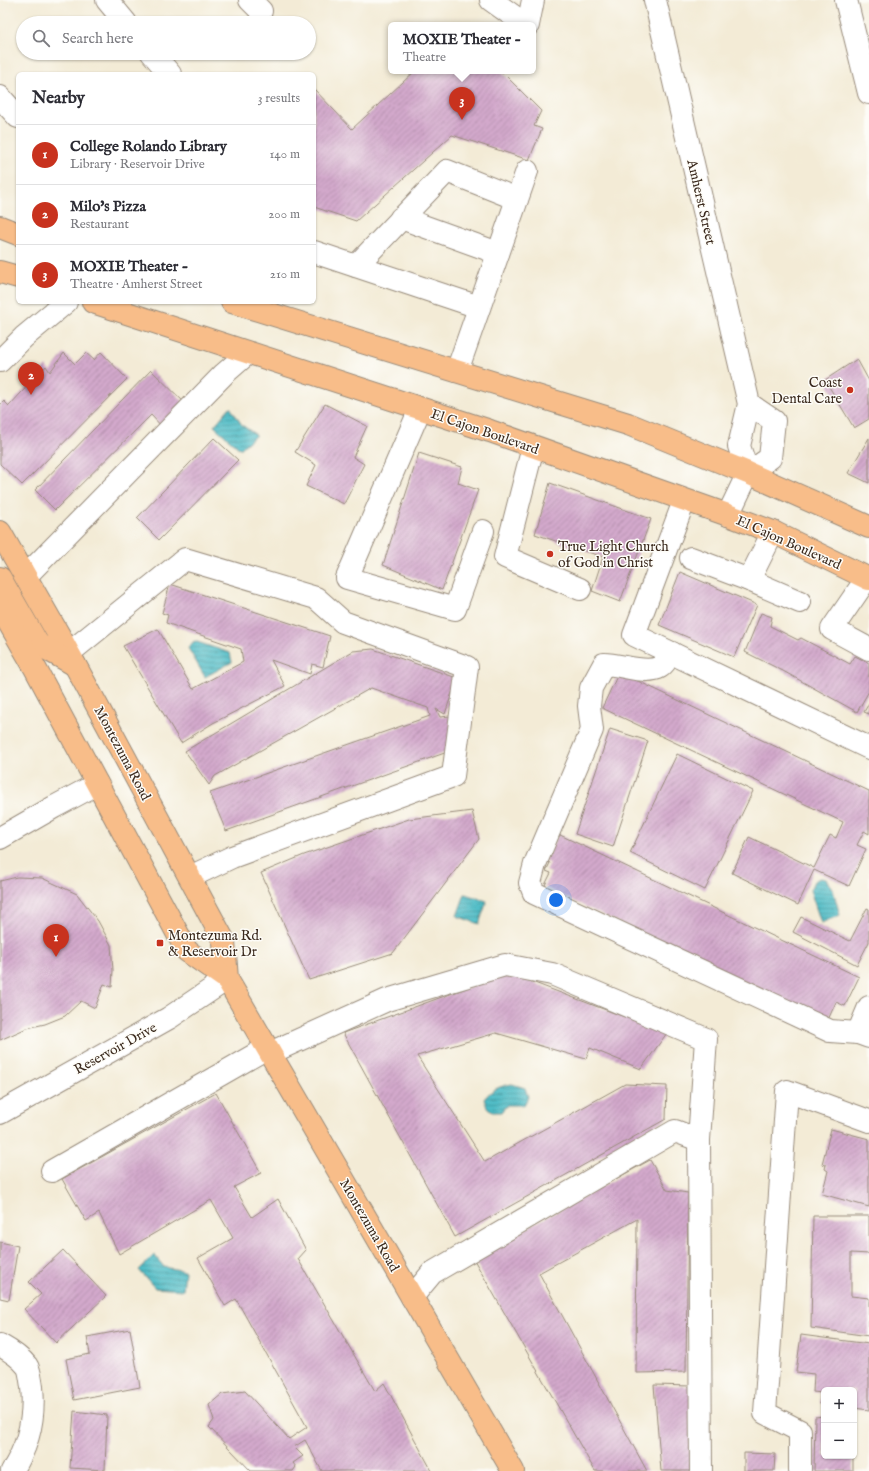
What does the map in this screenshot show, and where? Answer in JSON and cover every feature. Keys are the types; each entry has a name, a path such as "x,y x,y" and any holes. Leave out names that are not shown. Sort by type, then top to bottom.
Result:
{"main road":[{"path":"0,227 16,233"},
{"path":"0,272 16,277"},
{"name":"El Cajon Boulevard","path":"99,304 420,409 728,515 774,532 868,579"},
{"path":"244,304 628,424 748,473 869,527"},
{"name":"Montezuma Road","path":"0,532 72,659 224,940 227,979"},
{"path":"0,578 38,644 72,659"},
{"name":"Montezuma Road","path":"0,607 35,668 187,951 227,979 513,1471"}],"street":[{"path":"107,0 120,16"},
{"path":"491,0 523,22"},
{"path":"528,22 533,0"},
{"name":"Amherst Street","path":"654,0 749,404 739,446 748,473"},
{"path":"846,0 869,93"},
{"path":"158,60 168,72"},
{"path":"0,97 16,115"},
{"path":"356,266 447,171 517,199"},
{"path":"457,371 527,171"},
{"path":"401,218 498,254"},
{"path":"316,253 479,307"},
{"path":"0,361 24,337 64,304"},
{"path":"26,576 224,374 248,353"},
{"path":"728,515 748,473 770,458 774,421 749,404"},
{"path":"420,409 347,578 455,609 484,531"},
{"path":"533,447 505,557 580,589"},
{"path":"684,501 634,635 869,748"},
{"path":"749,580 774,532"},
{"path":"691,558 749,580 800,602"},
{"path":"72,659 185,559 316,598 343,622 467,667 453,776 232,857 190,877"},
{"path":"868,579 832,629 869,649"},
{"path":"672,653 661,667 653,670 642,670 614,664 604,664 591,688 589,706 592,730 535,864 530,883 534,893 830,1031 864,1035 869,1008"},
{"path":"0,838 97,784"},
{"path":"52,1171 268,1050 387,1000 505,966 552,974 706,1039 699,1140 701,1471"},
{"name":"Reservoir Drive","path":"0,1113 169,1018 227,979"},
{"path":"800,1471 800,1431 765,1413 787,1091 869,1121"},
{"path":"412,1297 432,1273 675,1131 699,1140"},
{"path":"0,1345 27,1366 33,1399 33,1416 25,1448 12,1471"}],"water":[{"path":"230,407 242,425 256,435 240,449 214,426"},
{"path":"194,641 230,653 232,662 205,677 188,648"},
{"path":"820,878 826,879 833,890 840,915 821,923 810,890 814,881"},
{"path":"465,894 487,901 479,924 457,916"},
{"path":"512,1084 525,1088 528,1097 524,1105 507,1105 501,1112 492,1112 487,1107 484,1099 496,1088"},
{"path":"154,1255 164,1267 185,1271 183,1290 155,1288 139,1270"}],"building":[{"path":"412,74 504,74 541,111 534,126 542,129 529,160 452,135 356,221 316,208 316,91 352,129"},
{"path":"101,352 127,379 22,485 0,464 0,405 4,401 9,406 46,366 50,372 64,353 75,364 86,353 94,360"},
{"name":"Coast Dental Care","path":"857,359 869,381 869,419 854,428 825,380"},
{"path":"151,370 188,406 164,429 151,415 55,510 35,490"},
{"path":"325,404 367,426 353,457 364,464 344,504 306,486 316,465 295,452"},
{"path":"214,438 238,460 159,540 137,518"},
{"path":"869,438 869,483 848,473"},
{"path":"419,453 462,467 458,483 478,490 442,590 383,565"},
{"path":"550,483 651,519 620,602 592,591 603,557 535,534"},
{"path":"680,572 757,605 734,657 659,625"},
{"path":"170,584 330,636 323,667 312,664 310,674 271,660 285,686 213,723 181,743 123,646 158,629 193,689 243,662 241,649 166,623 168,615 162,613"},
{"path":"761,613 772,617 770,626 798,640 801,638 850,664 855,656 869,663 869,691 857,712 745,652"},
{"path":"373,649 457,678 445,714 436,709 440,717 450,716 453,750 226,831 210,793 430,716 428,708 371,688 215,776 209,785 185,751 353,651"},
{"path":"619,672 869,791 869,834 864,831 857,845 866,849 849,886 814,870 798,905 732,873 749,837 814,868 830,835 836,838 843,822 602,708"},
{"path":"869,703 869,714 864,712"},
{"path":"610,729 648,741 613,847 575,834"},
{"path":"677,754 753,791 705,890 630,853"},
{"path":"472,811 479,839 393,953 309,980 261,873 304,855 409,819"},
{"path":"558,834 859,977 845,1006 836,1002 827,1022 544,887 551,873 546,871 550,863 545,861"},
{"path":"17,877 42,878 77,894 98,921 111,945 113,970 112,987 104,984 95,1008 81,1001 65,1016 45,1024 27,1028 0,1040 0,881"},
{"path":"867,908 869,909 869,942 857,965 793,932 801,917 850,941"},
{"path":"508,973 667,1033 641,1069 590,1048 586,1059 496,1033 417,1056 485,1162 625,1084 667,1086 666,1119 455,1237 343,1033"},
{"path":"216,1093 261,1173 234,1187 252,1217 278,1199 306,1250 298,1259 375,1391 384,1383 432,1471 322,1471 305,1440 294,1447 303,1456 293,1463 296,1467 293,1471 251,1471 209,1427 214,1420 209,1405 222,1394 245,1391 289,1439 307,1427 236,1299 225,1306 198,1258 233,1238 211,1200 119,1254 99,1213 86,1221 62,1179"},
{"path":"831,1129 869,1139 869,1207 822,1194 828,1171 825,1169 826,1165 822,1164"},
{"path":"650,1160 667,1190 688,1193 686,1372 636,1373 637,1219 539,1273 647,1471 595,1471 473,1258"},
{"path":"813,1216 869,1216 869,1254 851,1253 851,1296 869,1298 869,1336 811,1328"},
{"path":"0,1242 18,1246 9,1300 0,1298"},
{"path":"63,1250 106,1296 56,1343 24,1309 41,1294 29,1282"},
{"path":"130,1329 140,1387 74,1400 66,1359 90,1354 87,1337"},
{"path":"801,1335 869,1344 869,1410 857,1408 857,1387 821,1387 821,1393 813,1392 814,1374 796,1372"},
{"path":"654,1385 691,1386 691,1471 661,1471"},
{"path":"74,1411 107,1415 105,1470 70,1468"},
{"path":"821,1416 821,1459 853,1459 853,1471 814,1471 815,1417"},
{"path":"744,1453 775,1454 774,1471 744,1471"}],"place":[{"name":"MOXIE Theater -","path":"462,120"},
{"name":"Coast Dental Care","path":"850,390"},
{"name":"Milo's Pizza","path":"31,395"},
{"name":"True Light Church of God in Christ","path":"550,554"},
{"name":"Montezuma Rd. & Reservoir Dr","path":"160,943"},
{"name":"College Rolando Library","path":"56,957"}]}
